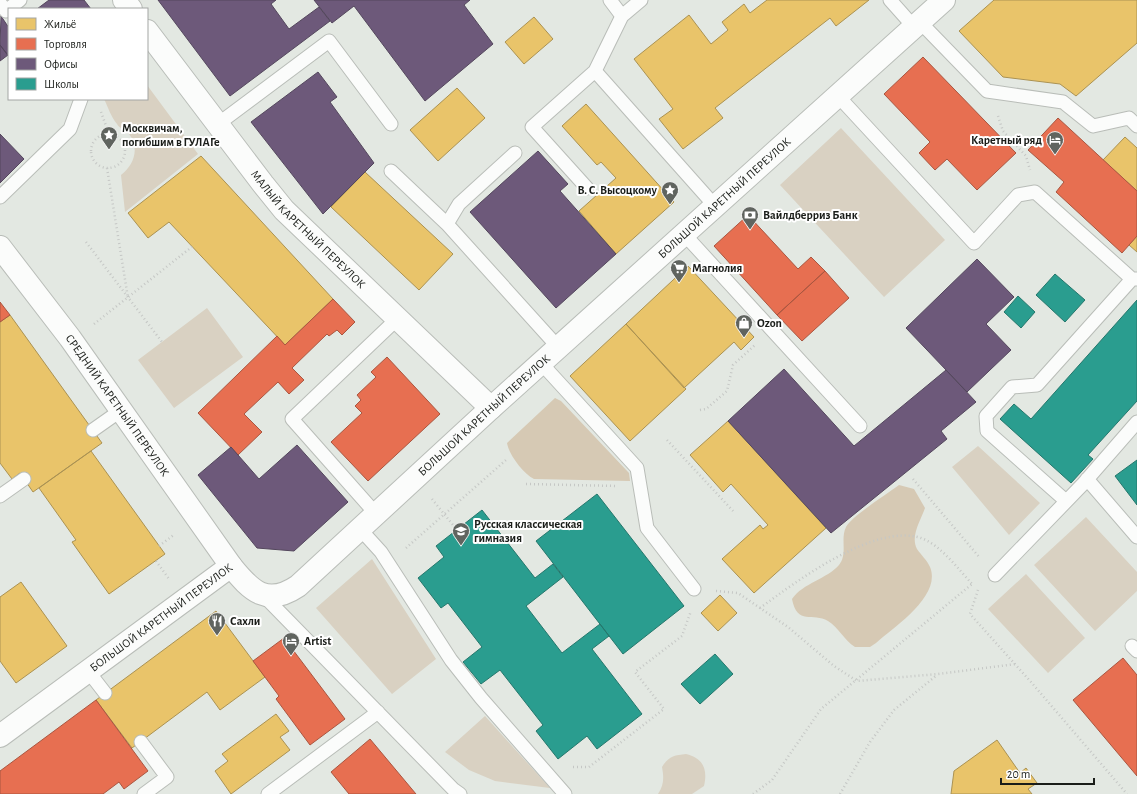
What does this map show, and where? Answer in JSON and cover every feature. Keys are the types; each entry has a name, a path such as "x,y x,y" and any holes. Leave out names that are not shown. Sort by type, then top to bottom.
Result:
{"street":[{"path":"124,0 130,8"},
{"name":"БОЛЬШОЙ КАРЕТНЫЙ ПЕРЕУЛОК","path":"0,736 231,566 248,587 263,594 276,596 288,592 361,530 491,408 944,0"},
{"name":"МАЛЫЙ КАРЕТНЫЙ ПЕРЕУЛОК","path":"148,34 284,210 491,408"},
{"name":"СРЕДНИЙ КАРЕТНЫЙ ПЕРЕУЛОК","path":"0,247 70,338 120,411 231,566"}],"lane":[{"path":"10,8 20,0"},
{"path":"610,0 622,16"},
{"path":"587,188 532,127 595,71 622,16 641,0"},
{"path":"890,0 987,92 1063,102 1093,126 1128,118 1137,126"},
{"path":"0,3 6,11 8,9"},
{"path":"218,124 329,41 391,124"},
{"path":"595,71 715,206"},
{"path":"838,96 974,243 1018,195 1035,192 1134,279 1037,385 1012,387 986,416 987,431 1066,501"},
{"path":"0,197 70,128 81,100"},
{"path":"447,224 459,204 515,153"},
{"path":"391,171 447,224 558,348"},
{"path":"684,234 860,426"},
{"path":"377,515 292,419 397,319"},
{"path":"541,364 637,468 647,528 694,589"},
{"path":"93,430 120,411"},
{"path":"995,575 1087,479 1137,422"},
{"path":"0,496 24,479"},
{"path":"1087,479 1137,538"},
{"path":"361,530 381,552 451,660 481,698 565,794"},
{"path":"263,594 453,789 460,794"},
{"path":"88,671 105,693"},
{"path":"268,794 378,712"},
{"path":"141,742 167,777 144,794"}],"path":[{"path":"987,92 1003,131 1026,156 1035,192"},
{"path":"98,105 109,134"},
{"path":"109,134 116,136 122,141 125,148 124,156 121,162 115,167 107,168 100,166 94,161 91,154 95,139 102,135 109,134"},
{"path":"107,168 128,298"},
{"path":"86,242 162,342"},
{"path":"96,324 193,246"},
{"path":"700,410 706,409 727,391 733,365 772,329"},
{"path":"668,440 734,512"},
{"path":"388,563 506,460"},
{"path":"913,478 971,548"},
{"path":"526,484 641,487"},
{"path":"436,503 457,530"},
{"path":"159,546 175,534"},
{"path":"753,794 772,780 821,709 972,584 939,549 922,538 899,534 872,541 838,558 795,583 760,608"},
{"path":"156,561 171,581"},
{"path":"995,575 977,591 970,614 1016,664 1126,794"},
{"path":"694,589 738,593 788,627 834,666 857,680 938,674 1016,664"},
{"path":"543,769 589,767 664,709 635,672 682,636 691,611"},
{"path":"840,794 870,742 894,710 938,674"}],"shaded area":[{"path":"148,86 198,154 125,212 121,175 126,171 132,161 135,150 129,134 119,127 111,115 104,100 148,100"},
{"path":"841,128 945,240 884,297 780,185"},
{"path":"207,308 243,357 174,408 138,360"},
{"path":"555,398 561,401 629,473 630,481 534,479 521,468 508,448 507,443"},
{"path":"978,446 1040,503 1009,535 952,467"},
{"path":"899,485 914,489 925,508 915,533 915,544 930,567 932,578 929,589 923,600 904,620 870,647 855,647 828,621 806,617 798,613 794,607 792,599 802,589 828,574 839,565 842,561 844,551 844,532 846,527 862,511"},
{"path":"1086,517 1137,572 1137,591 1095,631 1034,565"},
{"path":"372,559 436,659 392,694 316,608"},
{"path":"1026,574 1085,638 1048,673 988,609"},
{"path":"485,716 550,788 495,781 469,770 445,752"},
{"path":"686,754 697,758 703,765 705,769 704,786 692,794 658,794 662,784 662,767 664,764 672,757"}],"building: Жильё":[{"path":"767,0 869,0 836,26 830,18 715,108 723,118 683,149 659,119 673,109 634,59 689,15 711,44 728,30 722,22 744,4 750,13"},
{"path":"994,0 1137,0 1137,43 1076,96 1060,84 1003,77 959,31"},
{"path":"534,17 553,39 524,64 505,42"},
{"path":"457,88 485,118 438,161 410,130"},
{"path":"586,104 674,202 616,254 579,211 616,178 601,162 597,165 562,126"},
{"path":"1125,137 1137,148 1137,191 1103,160"},
{"path":"201,156 333,299 285,345 169,222 148,238 128,213"},
{"path":"365,172 453,254 419,290 331,207"},
{"path":"1137,236 1137,252 1129,245"},
{"path":"688,266 754,337 741,350 734,342 684,388 626,324"},
{"path":"10,315 102,443 33,492 20,473 12,479 0,463 0,322"},
{"path":"626,324 686,389 630,441 570,376"},
{"path":"728,421 826,528 754,593 722,559 760,525 763,529 768,525 731,484 723,492 690,455"},
{"path":"91,451 165,554 109,594 72,542 76,540 39,488"},
{"path":"21,582 67,646 16,683 0,661 0,597"},
{"path":"720,595 737,613 718,631 701,613"},
{"path":"216,611 265,677 220,710 207,692 132,748 96,700"},
{"path":"276,714 289,731 280,737 290,750 231,794 215,771 228,761 222,754"},
{"path":"997,740 1020,773 1026,768 1037,783 1028,789 1032,794 951,794 954,771"}],"building: Торговля":[{"path":"923,57 1016,153 977,190 947,159 935,170 919,153 930,142 884,94"},
{"path":"1058,118 1137,191 1137,236 1122,253 1056,192 1064,182 1028,150"},
{"path":"748,215 798,269 811,257 825,271 777,315 714,246"},
{"path":"825,271 849,298 802,341 777,315"},
{"path":"333,299 355,322 342,335 337,330 329,336 327,334 292,368 304,380 289,394 278,382 244,414 262,432 238,455 198,413 277,336 285,345"},
{"path":"0,302 10,315 0,322"},
{"path":"387,357 440,414 368,481 331,442 362,413 355,406 361,400 357,395 376,377 371,372"},
{"path":"284,638 345,719 310,745 276,699 279,696 253,661"},
{"path":"1123,658 1137,675 1137,776 1073,700"},
{"path":"96,700 148,771 124,789 119,782 103,794 0,794 0,771"},
{"path":"370,739 416,794 349,794 331,772"}],"building: Офисы":[{"path":"49,0 84,0 90,8 38,8"},
{"path":"158,0 276,0 271,4 289,29 319,7 330,21 230,96"},
{"path":"314,0 470,0 464,5 493,44 425,101 354,6 332,23"},
{"path":"1,16 8,26 8,56 0,45"},
{"path":"0,45 8,55 0,61"},
{"path":"318,72 337,97 330,102 374,163 323,214 251,122"},
{"path":"0,134 24,159 0,183"},
{"path":"538,151 568,184 560,191 616,254 556,308 470,212"},
{"path":"977,259 1014,297 986,324 1011,350 967,392 906,328"},
{"path":"784,369 854,446 946,370 976,402 941,431 947,439 831,533 728,421"},
{"path":"297,445 348,502 294,551 257,548 198,475 231,447 259,479"}],"building: Школы":[{"path":"1055,274 1085,300 1065,322 1036,295"},
{"path":"1018,296 1035,312 1021,328 1004,312"},
{"path":"1137,300 1137,401 1088,455 1093,459 1071,483 1000,419 1014,404 1031,419"},
{"path":"1137,460 1137,505 1115,476"},
{"path":"597,494 684,606 623,654 536,541"},
{"path":"482,510 535,578 553,564 563,577 526,606 562,653 600,624 609,636 592,649 642,714 597,749 587,736 558,759 536,731 543,725 500,670 481,684 463,662 482,647 448,603 441,608 418,578 444,557 436,546"},
{"path":"715,654 733,674 700,704 681,684"}],"place":[{"name":"Москвичам, погибшим в ГУЛАГе","path":"109,150"},
{"name":"Каретный ряд","path":"1055,155"},
{"name":"В. С. Высоцкому","path":"670,205"},
{"name":"Вайлдберриз Банк","path":"750,230"},
{"name":"Магнолия","path":"679,283"},
{"name":"Ozon","path":"744,338"},
{"name":"Русская классическая гимназия","path":"461,546"},
{"name":"Сахли","path":"217,636"},
{"name":"Artist","path":"291,656"}]}
